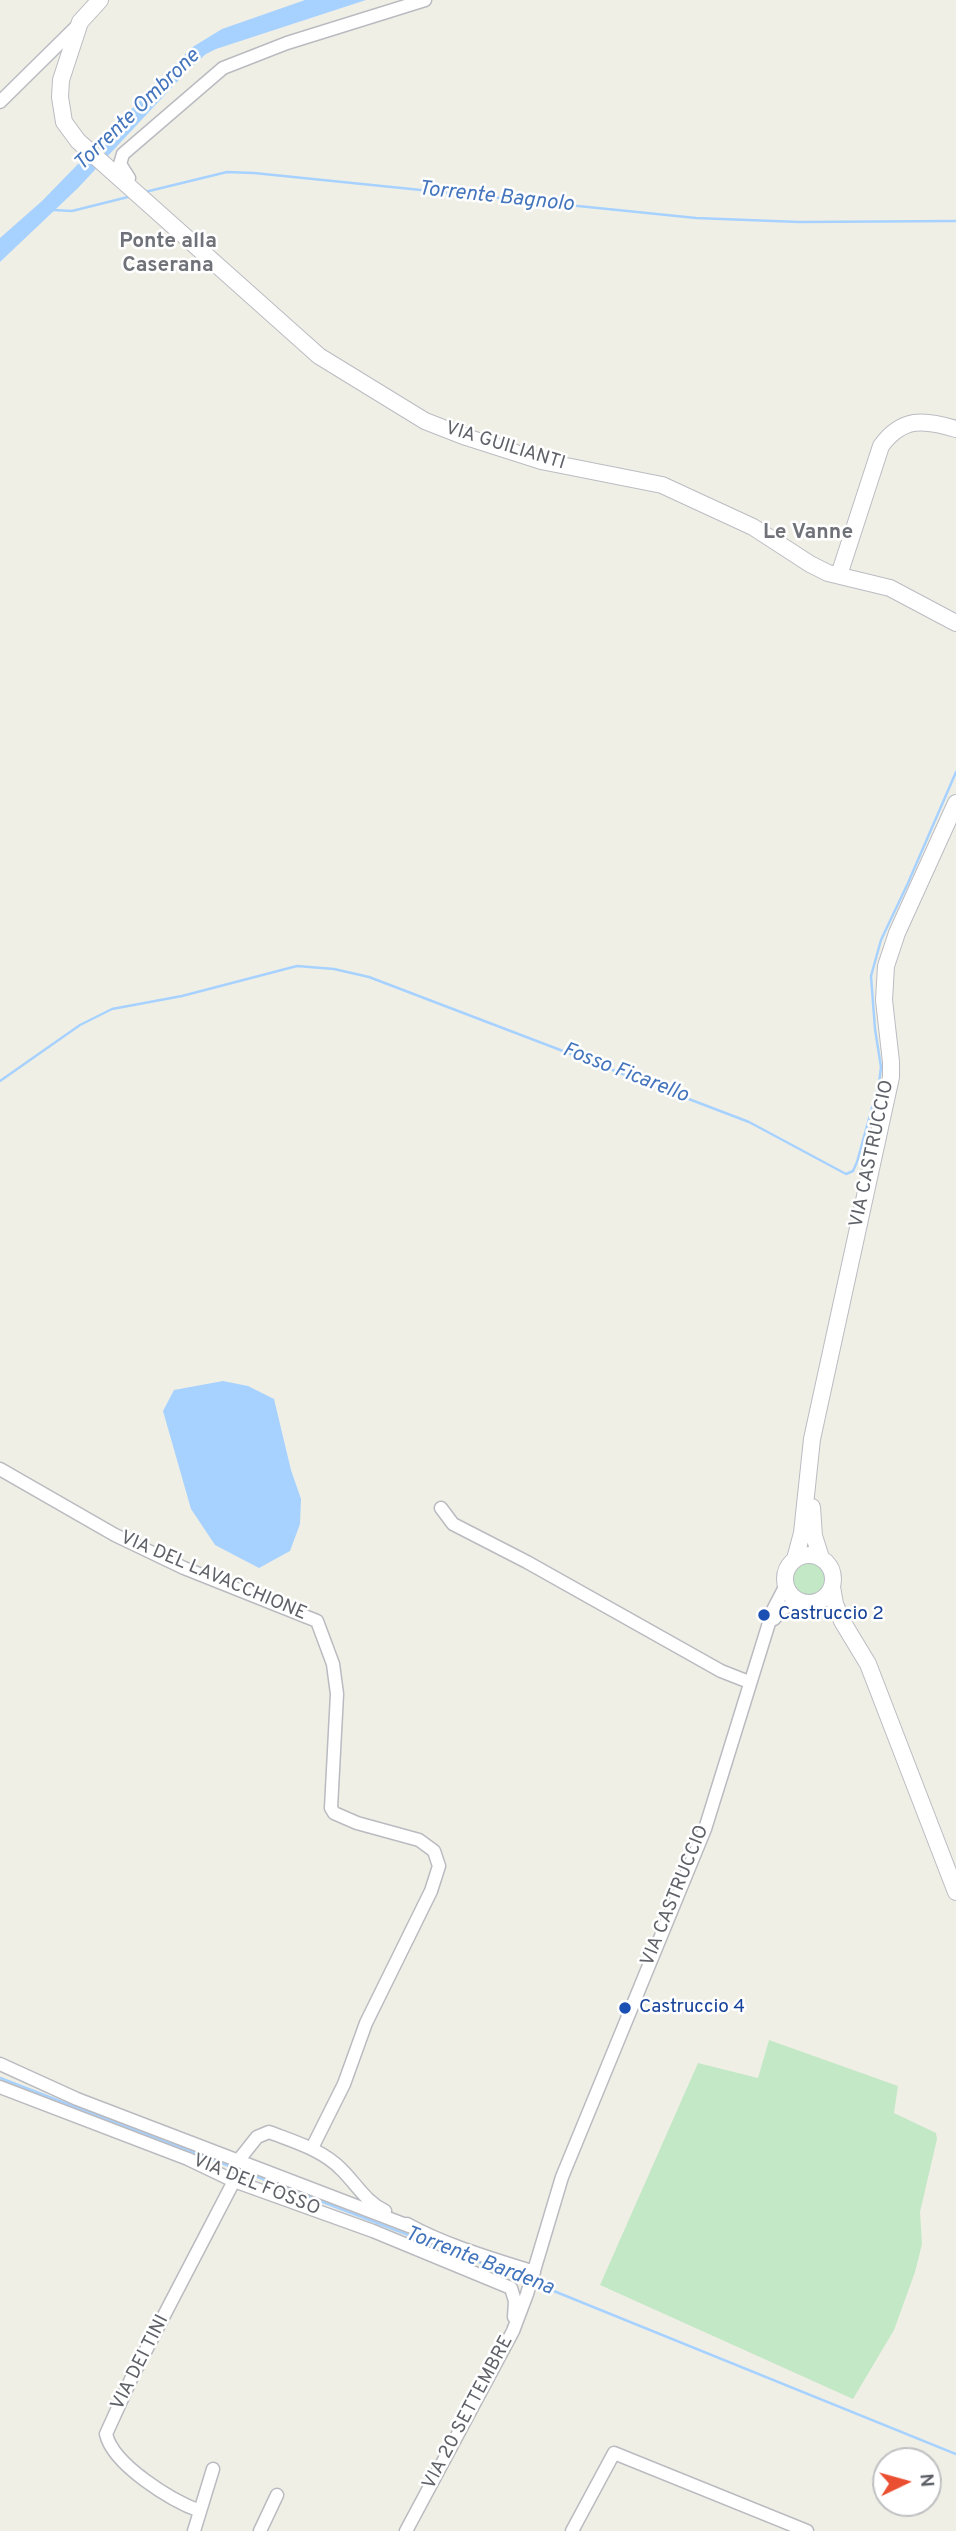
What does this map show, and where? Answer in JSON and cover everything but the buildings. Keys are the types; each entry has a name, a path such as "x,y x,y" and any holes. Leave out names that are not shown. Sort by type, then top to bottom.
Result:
{"street":[{"path":"0,102 100,0"},
{"path":"128,186 129,177 120,164 123,154 223,68 287,43 425,0"},
{"name":"VIA GUILIANTI","path":"80,22 62,73 60,97 64,122 78,141 319,356 425,421 466,438 541,461 662,485 752,527 828,573 890,588 956,623"},
{"path":"839,575 881,446 890,435 911,423 924,422 956,429"},
{"name":"VIA CASTRUCCIO","path":"810,1473 812,1439 891,1077 884,1000 886,966 897,933 956,803"},
{"name":"VIA DEL LAVACCHIONE","path":"0,1469 115,1535 184,1568 317,1621 333,1664 337,1694 331,1808 334,1813 357,1823 419,1840 434,1851 439,1866 431,1891 366,2023 344,2084 312,2148"},
{"path":"810,1473 814,1536 821,1558 830,1567 835,1604 868,1664 956,1892"},
{"path":"810,1473 802,1534 795,1559 785,1571 785,1587 795,1600 842,1621"},
{"path":"441,1508 453,1524 538,1568 721,1671 750,1682"},
{"path":"795,1559 808,1555 821,1558"},
{"name":"VIA CASTRUCCIO","path":"527,2294 562,2177 705,1829 773,1610 785,1587"},
{"path":"807,1604 824,1598 832,1587"},
{"name":"VIA CASTRUCCIO","path":"766,1635 783,1608 807,1604"},
{"path":"0,2064 77,2099 414,2228 463,2250 534,2272"},
{"name":"VIA DEL FOSSO","path":"0,2087 188,2159 234,2181 373,2231 511,2288 515,2301 513,2331"},
{"path":"238,2161 249,2145 265,2132 312,2148 342,2169 373,2205 414,2228"},
{"name":"VIA DEI TINI","path":"200,2511 149,2484 111,2446 106,2434 132,2377 234,2181"},
{"name":"VIA 20 SETTEMBRE","path":"406,2531 513,2331 527,2294"},
{"path":"572,2531 614,2453 807,2531"},
{"path":"194,2531 213,2469"},
{"path":"260,2531 277,2495"}],"green space":[{"path":"808,1562 820,1567 825,1579 820,1591 808,1596 796,1591 791,1579 796,1567"},
{"path":"769,2040 898,2086 894,2113 936,2133 937,2139 920,2212 922,2244 915,2272 894,2330 853,2399 600,2285 698,2063 758,2078"}],"water":[{"name":"Torrente Ombrone","path":"305,0 366,0 206,54 78,188 0,262 0,238 42,201 191,48 222,29"},
{"path":"223,1381 248,1386 274,1399 301,1499 300,1524 290,1551 259,1568 215,1545 191,1509 163,1411 174,1390"}],"waterway":[{"name":"Torrente Bagnolo","path":"145,192 227,172 696,218 799,222 956,221"},
{"name":"Torrente Bagnolo","path":"53,210 72,211 132,196"},
{"name":"Fosso Ficarello","path":"0,1081 80,1025 112,1009 182,996 297,966 334,969 369,977 749,1122 846,1174 853,1171 857,1162 879,1083 881,1067 871,976 881,940 956,772"},
{"name":"Torrente Bardena","path":"0,2078 528,2281"},
{"name":"Torrente Bardena","path":"534,2283 956,2454"}],"place":[{"name":"Castruccio 2","path":"764,1615"},
{"name":"Castruccio 4","path":"625,2008"}],"district":[{"name":"Ponte alla Caserana","path":"168,255"},
{"name":"Le Vanne","path":"808,534"}]}
